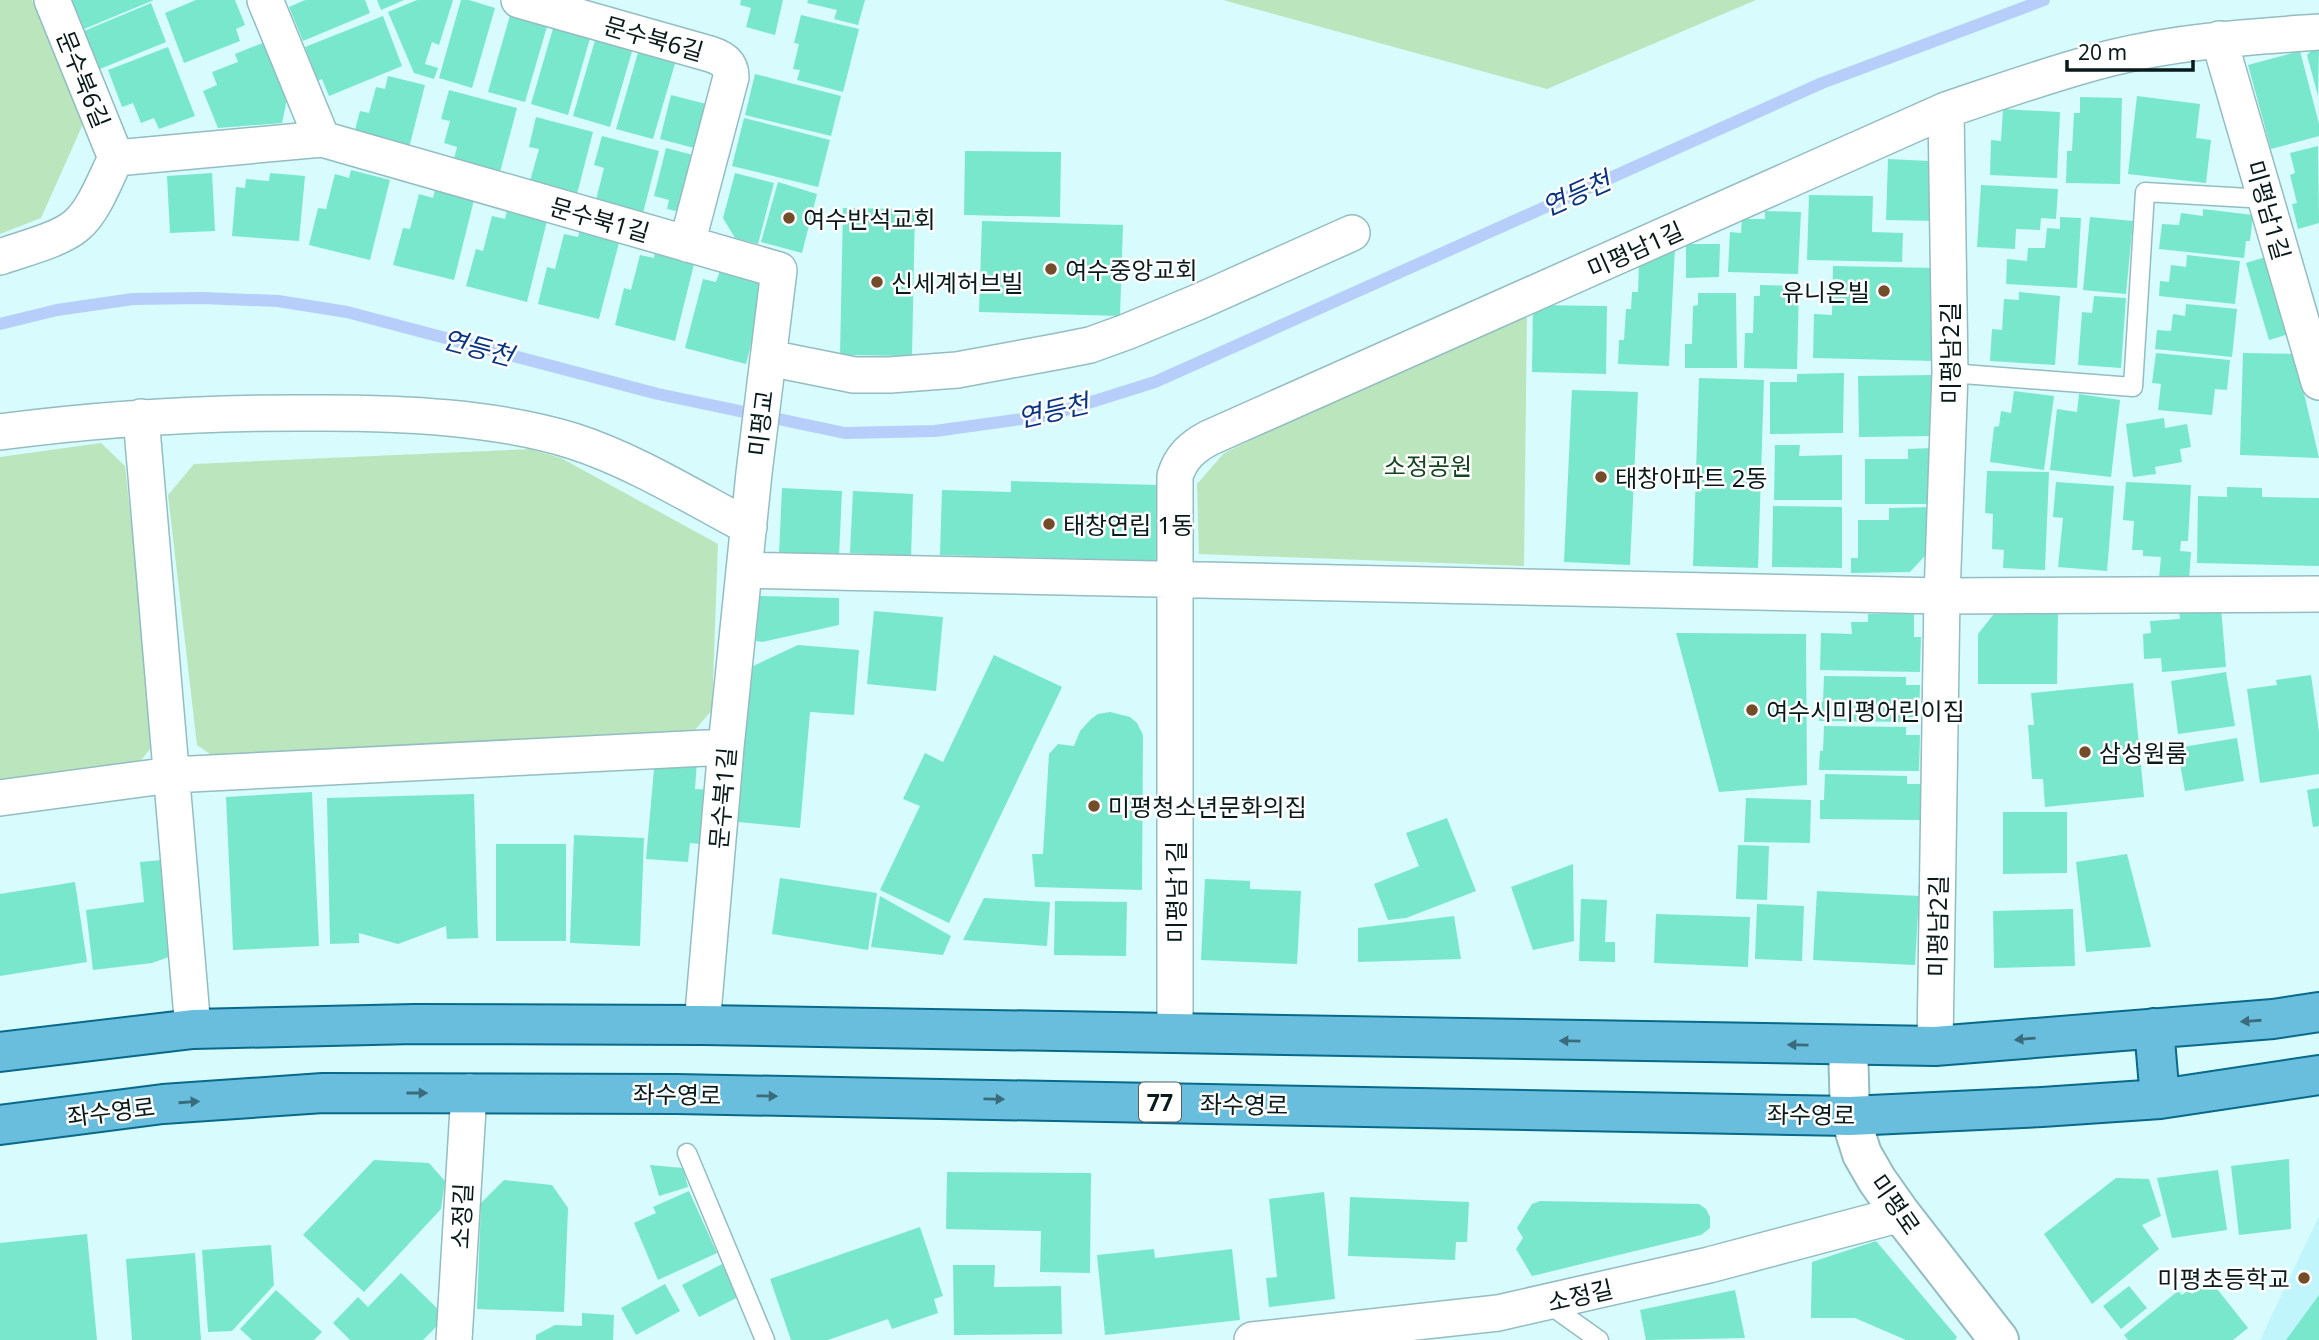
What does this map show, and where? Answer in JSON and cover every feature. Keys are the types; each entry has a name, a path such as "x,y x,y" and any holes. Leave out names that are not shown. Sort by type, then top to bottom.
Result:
{"main road":[{"path":"0,1052 192,1029 415,1024 702,1026 1935,1046 2273,1019 2319,1012"},
{"path":"2154,1028 2160,1099"},
{"name":"좌수영로","path":"0,1125 163,1104 310,1094 469,1092 1850,1115 2029,1108 2160,1099 2319,1075"}],"street":[{"name":"문수북6길","path":"52,0 116,158"},
{"path":"265,0 322,138"},
{"name":"문수북6길","path":"519,0 710,54 728,64 731,69 729,84 687,244"},
{"name":"미평남1길","path":"1175,1034 1175,476 1188,452 1198,443 1946,110 2112,58 2219,39 2319,32"},
{"name":"미평남1길","path":"2219,39 2319,382"},
{"name":"미평남2길","path":"1935,1046 1942,596 1950,373 1946,110"},
{"name":"문수북1길","path":"116,158 322,138 779,271 767,366"},
{"path":"0,257 63,234 78,225 88,212 116,158"},
{"path":"767,366 854,375 890,375 957,370 1090,345 1198,302 1352,233"},
{"name":"미평교","path":"754,473 767,366"},
{"path":"0,432 141,417 270,412 403,413 543,433 599,451 648,473 749,527"},
{"path":"141,417 192,1029"},
{"name":"문수북1길","path":"702,1026 726,747 754,473"},
{"path":"744,570 1942,596 2319,594"},
{"path":"0,798 171,775 726,747"},
{"name":"미평로","path":"1849,1045 1850,1115 1862,1154 1901,1214 1999,1340"},
{"name":"소정길","path":"454,1340 469,1092"},
{"name":"소정길","path":"1252,1340 1498,1313 1709,1265 1901,1214"}],"lane":[{"path":"1950,373 2133,387 2145,192 2266,199"},
{"path":"687,1153 765,1340"},
{"path":"1547,1303 1599,1340"}],"shaded area":[{"name":"미평초등학교","path":"2319,1216 2319,1340 2260,1340"}],"green space":[{"path":"0,0 32,0 83,124 41,218 0,234"},
{"path":"1223,0 1756,0 1547,89"},
{"name":"소정공원","path":"1527,310 1524,566 1199,554 1197,484 1224,453"},
{"path":"101,443 125,466 155,743 133,770 0,786 0,457"},
{"path":"530,449 561,458 718,544 712,710 694,731 220,761 197,745 168,495 194,464"}],"building":[{"path":"72,0 154,0 84,29"},
{"path":"196,0 235,0 245,25 236,29 240,41 184,63 165,13"},
{"path":"305,0 365,0 370,13 303,41 289,7"},
{"path":"377,0 404,0 381,10"},
{"path":"417,0 453,0 439,45 432,42 425,64 438,68 434,79 414,73 388,12"},
{"path":"461,0 495,8 472,88 439,78"},
{"path":"741,0 783,0 775,35 746,27 751,8 740,5"},
{"path":"808,0 865,0 858,25 834,19 837,10 807,3"},
{"path":"151,3 166,42 100,69 84,31"},
{"path":"511,12 548,23 525,102 488,92"},
{"path":"801,15 859,29 843,92 797,80 800,70 793,69 799,44 794,43"},
{"path":"383,16 402,66 329,96 322,79 318,81 305,47"},
{"path":"554,25 591,35 568,115 531,104"},
{"path":"596,37 633,48 610,127 573,116"},
{"path":"265,42 287,99 282,123 218,128 203,91 217,85 212,72 238,62 235,54"},
{"path":"168,47 195,116 159,129 154,118 141,123 133,103 122,107 108,70"},
{"path":"2315,47 2319,48 2318,96 2307,55"},
{"path":"639,49 676,60 653,139 616,129"},
{"path":"2300,51 2319,124 2319,136 2271,149 2248,65"},
{"path":"755,74 841,96 831,136 745,115"},
{"path":"388,76 425,85 408,152 353,138 360,111 369,113 376,87 385,89"},
{"path":"449,90 517,108 500,172 454,159 457,147 444,143 450,121 441,119"},
{"path":"671,95 706,104 694,148 660,139"},
{"path":"2137,96 2200,104 2196,138 2211,140 2206,183 2128,174"},
{"path":"2080,97 2122,98 2120,184 2066,183 2067,151 2072,151 2074,113 2080,113"},
{"path":"2003,109 2060,112 2057,178 1990,175 1991,140 2001,141"},
{"path":"536,117 593,132 577,194 530,181 539,149 529,147"},
{"path":"744,118 830,140 818,187 732,166"},
{"path":"602,136 659,151 643,213 596,200 604,168 594,165"},
{"path":"2318,146 2319,223 2298,229 2292,204 2297,203 2290,175 2295,173 2290,153"},
{"path":"666,148 705,158 690,214 667,209 669,200 654,196"},
{"path":"965,151 1061,152 1060,217 964,215"},
{"path":"1888,159 1930,161 1929,194 1937,194 1936,221 1886,220"},
{"path":"351,170 390,180 370,260 309,245 318,208 326,209 335,174 349,178"},
{"path":"212,173 215,231 170,233 167,176"},
{"path":"270,173 305,176 299,241 232,236 236,187 245,188 246,179 269,181"},
{"path":"735,173 774,183 758,244 735,238 723,218"},
{"name":"여수반석교회","path":"778,182 817,194 802,253 761,242"},
{"path":"1981,185 2058,189 2056,219 2041,218 2040,230 2016,229 2015,249 1977,247"},
{"path":"435,190 474,200 454,280 393,265 403,228 410,229 419,194 433,198"},
{"path":"1809,195 1873,196 1872,232 1903,233 1902,262 1807,260"},
{"name":"신세계허브빌","path":"843,208 915,209 912,356 840,355"},
{"path":"2203,209 2253,215 2250,241 2246,241 2244,258 2159,249 2162,224 2179,225 2181,213 2203,216"},
{"path":"507,211 547,221 527,302 466,286 476,249 483,251 492,216 505,219"},
{"path":"1765,211 1801,212 1798,274 1728,272 1730,232 1741,233 1742,219 1765,219"},
{"path":"2060,217 2081,218 2077,288 2006,284 2007,259 2027,261 2028,248 2045,248 2047,228 2060,229"},
{"path":"2090,217 2133,221 2126,294 2083,290"},
{"name":"여수중앙교회","path":"982,221 1123,225 1120,316 979,312"},
{"path":"580,229 620,239 599,319 538,304 547,267 555,269 564,234 578,237"},
{"path":"1686,244 1720,244 1719,277 1686,278"},
{"path":"1675,247 1669,366 1618,364 1619,340 1624,340 1626,309 1631,309 1632,292 1638,292 1639,264"},
{"path":"655,250 695,260 675,341 615,325 624,288 631,290 640,255 654,258"},
{"path":"2187,255 2240,261 2235,304 2159,296 2160,281 2169,282 2171,265 2186,267"},
{"path":"2269,256 2292,333 2269,340 2246,263"},
{"name":"유니온빌","path":"1833,266 1936,268 1934,361 1813,358 1814,314 1832,315"},
{"path":"721,268 753,276 764,295 746,364 685,348 703,279 716,282"},
{"path":"1760,285 1799,286 1797,369 1744,368 1745,333 1753,333 1754,296 1760,296"},
{"path":"2019,292 2060,296 2055,365 1990,361 1992,329 2002,330 2004,299 2019,300"},
{"path":"1698,293 1736,293 1737,368 1685,368 1685,344 1692,344 1693,306 1698,305"},
{"path":"2094,296 2126,298 2121,368 2078,365 2082,312 2092,313"},
{"path":"2186,304 2237,309 2232,357 2155,349 2157,330 2171,331 2173,314 2185,316"},
{"path":"1533,305 1607,306 1606,374 1532,372"},
{"path":"2156,353 2230,360 2227,390 2215,389 2212,415 2158,410 2161,384 2152,383"},
{"path":"2243,353 2295,354 2319,458 2240,455"},
{"path":"1844,373 1843,433 1770,434 1770,382 1797,382 1797,374"},
{"path":"1935,375 1936,436 1859,437 1858,376"},
{"path":"1699,378 1764,380 1758,568 1693,566"},
{"name":"태창아파트 2동","path":"1572,390 1638,392 1630,565 1564,562"},
{"path":"2014,391 2054,396 2044,470 1990,462 1994,427 1999,426 2001,411 2011,413"},
{"path":"2079,394 2120,400 2111,477 2050,470 2057,409 2077,412"},
{"path":"2164,418 2165,428 2187,424 2191,447 2180,449 2182,462 2155,467 2156,474 2133,477 2126,424"},
{"path":"1775,445 1800,445 1799,456 1842,455 1842,500 1774,500"},
{"path":"1932,448 1932,504 1865,504 1865,459 1908,459 1908,449"},
{"path":"1987,471 2049,472 2045,570 2003,568 2004,550 1992,549 1993,514 1985,513"},
{"name":"태창연립 1동","path":"1011,481 1158,485 1156,561 940,555 942,490 1011,492"},
{"path":"2056,482 2114,486 2107,571 2058,567 2063,518 2053,517"},
{"path":"2126,482 2191,485 2188,541 2181,541 2180,551 2191,552 2189,580 2159,578 2161,557 2143,556 2143,550 2132,550 2134,521 2123,520"},
{"path":"2227,487 2262,488 2262,497 2319,498 2319,566 2197,563 2198,496 2227,497"},
{"path":"782,488 842,491 839,557 779,554"},
{"path":"853,491 913,494 911,556 850,553"},
{"path":"1773,506 1842,507 1842,568 1772,567"},
{"path":"1932,507 1932,548 1910,572 1851,573 1851,558 1858,558 1858,520 1889,520 1889,508"},
{"path":"760,596 839,598 839,625 762,642 756,641"},
{"path":"2221,607 2226,667 2162,672 2161,658 2144,659 2143,634 2151,633 2150,621 2180,619 2179,611"},
{"path":"1997,610 2058,611 2057,684 1978,684 1978,634"},
{"path":"874,611 943,617 936,691 867,684"},
{"path":"1868,614 1914,614 1914,637 1921,637 1920,672 1820,670 1821,633 1852,634 1851,622 1868,622"},
{"name":"여수시미평어린이집","path":"1676,633 1806,634 1807,785 1719,792"},
{"path":"798,645 859,650 854,715 810,712 800,828 738,822 751,667"},
{"path":"994,655 1062,687 949,923 880,890 920,806 903,799 925,753 943,762"},
{"path":"2226,672 2235,726 2178,734 2171,681"},
{"path":"2311,675 2319,732 2319,774 2260,783 2247,689 2277,685 2276,680"},
{"path":"1824,676 1906,677 1906,685 1920,685 1919,722 1819,721"},
{"name":"삼성원룸","path":"2133,683 2144,797 2045,807 2043,779 2032,779 2028,725 2034,725 2031,693"},
{"name":"미평청소년문화의집","path":"1110,712 1130,717 1137,723 1143,735 1142,890 1035,887 1032,854 1043,854 1049,754 1058,744 1074,746 1080,731 1091,719 1098,714"},
{"path":"1824,726 1906,727 1906,735 1920,735 1919,771 1819,770"},
{"path":"2237,738 2244,781 2185,791 2177,748"},
{"path":"655,758 697,761 695,789 715,790 710,845 690,843 688,862 646,859"},
{"path":"1825,774 1907,776 1907,784 1921,784 1920,820 1820,819"},
{"path":"2319,788 2319,826 2313,827 2307,790"},
{"path":"312,792 319,946 233,950 226,797"},
{"path":"474,794 478,938 447,939 446,926 398,944 359,933 359,943 330,944 327,798"},
{"path":"1746,798 1811,800 1810,843 1744,842"},
{"path":"2003,812 2067,812 2067,873 2003,874"},
{"path":"1447,818 1476,891 1406,918 1388,920 1374,884 1419,866 1406,833"},
{"path":"574,835 644,838 640,946 570,943"},
{"path":"496,844 566,844 566,941 496,941"},
{"path":"1738,845 1769,846 1767,900 1736,899"},
{"path":"2127,854 2151,947 2086,952 2076,862"},
{"path":"162,860 174,955 152,963 93,970 86,910 144,902 140,862"},
{"path":"1573,864 1574,941 1533,950 1511,887"},
{"path":"780,878 877,893 868,950 772,934"},
{"path":"1205,879 1250,881 1250,889 1301,891 1297,964 1201,960"},
{"path":"75,882 87,962 0,976 0,894"},
{"path":"1817,891 1919,896 1915,965 1813,960"},
{"path":"880,896 951,936 943,955 871,947"},
{"path":"984,898 1050,902 1047,946 963,940"},
{"path":"1581,899 1607,900 1605,942 1615,942 1615,962 1579,961"},
{"path":"1055,901 1127,902 1126,956 1054,955"},
{"path":"1757,904 1804,906 1802,961 1755,959"},
{"path":"2073,909 2075,966 1994,968 1993,911"},
{"path":"1656,914 1750,917 1748,967 1654,963"},
{"path":"1454,916 1461,959 1358,962 1358,928"},
{"path":"2289,1159 2291,1229 2239,1235 2231,1166"},
{"path":"374,1160 429,1163 445,1181 441,1209 364,1292 303,1235"},
{"path":"650,1165 683,1168 688,1187 659,1196"},
{"path":"2218,1170 2227,1230 2172,1238 2157,1178"},
{"path":"947,1172 1091,1173 1090,1273 1040,1272 1041,1231 946,1229"},
{"path":"2116,1178 2149,1179 2161,1216 2142,1225 2159,1249 2092,1304 2044,1234"},
{"path":"504,1180 552,1185 568,1208 564,1312 477,1309 481,1203"},
{"path":"689,1191 717,1253 658,1280 634,1223 656,1213 653,1207"},
{"path":"1324,1192 1335,1299 1269,1307 1266,1278 1277,1277 1269,1199"},
{"path":"1350,1197 1469,1202 1467,1242 1456,1242 1455,1260 1348,1256"},
{"path":"1540,1201 1699,1204 1706,1209 1710,1217 1710,1228 1701,1235 1532,1276 1516,1249 1523,1238 1517,1228 1532,1204"},
{"path":"920,1227 943,1296 934,1299 938,1313 892,1329 888,1319 828,1340 791,1340 770,1279"},
{"path":"87,1234 97,1340 0,1340 0,1243"},
{"path":"1876,1241 1957,1337 1955,1340 1906,1340 1855,1318 1811,1318 1812,1262"},
{"path":"271,1245 274,1285 232,1331 208,1332 202,1250"},
{"path":"1154,1249 1155,1258 1232,1249 1240,1320 1105,1335 1097,1255"},
{"path":"195,1253 201,1340 132,1340 126,1259"},
{"path":"722,1264 738,1297 699,1317 682,1285"},
{"path":"953,1265 995,1265 994,1287 1061,1286 1062,1334 954,1335"},
{"path":"401,1273 446,1317 423,1340 350,1340 333,1323 358,1297 368,1307"},
{"path":"2210,1280 2248,1328 2233,1340 2128,1340 2124,1335 2178,1291 2182,1295 2189,1290 2192,1294"},
{"path":"665,1284 680,1311 636,1335 621,1308"},
{"path":"2129,1286 2147,1308 2121,1329 2103,1306"},
{"path":"276,1290 322,1332 314,1340 252,1340 240,1329"},
{"path":"1735,1290 1745,1338 1646,1340 1640,1310"},
{"path":"2319,1295 2319,1340 2286,1340"},
{"path":"582,1313 614,1315 613,1340 536,1340 536,1335 555,1325 582,1326"}],"waterway":[{"name":"연등천","path":"0,324 57,310 133,299 278,301 347,312 658,394 845,433 935,431 1050,415 1155,382 1822,83 2044,0"}],"place":[{"name":"여수반석교회","path":"789,218"},
{"name":"여수중앙교회","path":"1051,269"},
{"name":"신세계허브빌","path":"877,282"},
{"name":"유니온빌","path":"1884,291"},
{"name":"태창아파트 2동","path":"1601,477"},
{"name":"태창연립 1동","path":"1049,524"},
{"name":"여수시미평어린이집","path":"1752,710"},
{"name":"삼성원룸","path":"2085,752"},
{"name":"미평청소년문화의집","path":"1094,806"},
{"name":"미평초등학교","path":"2304,1278"}]}
